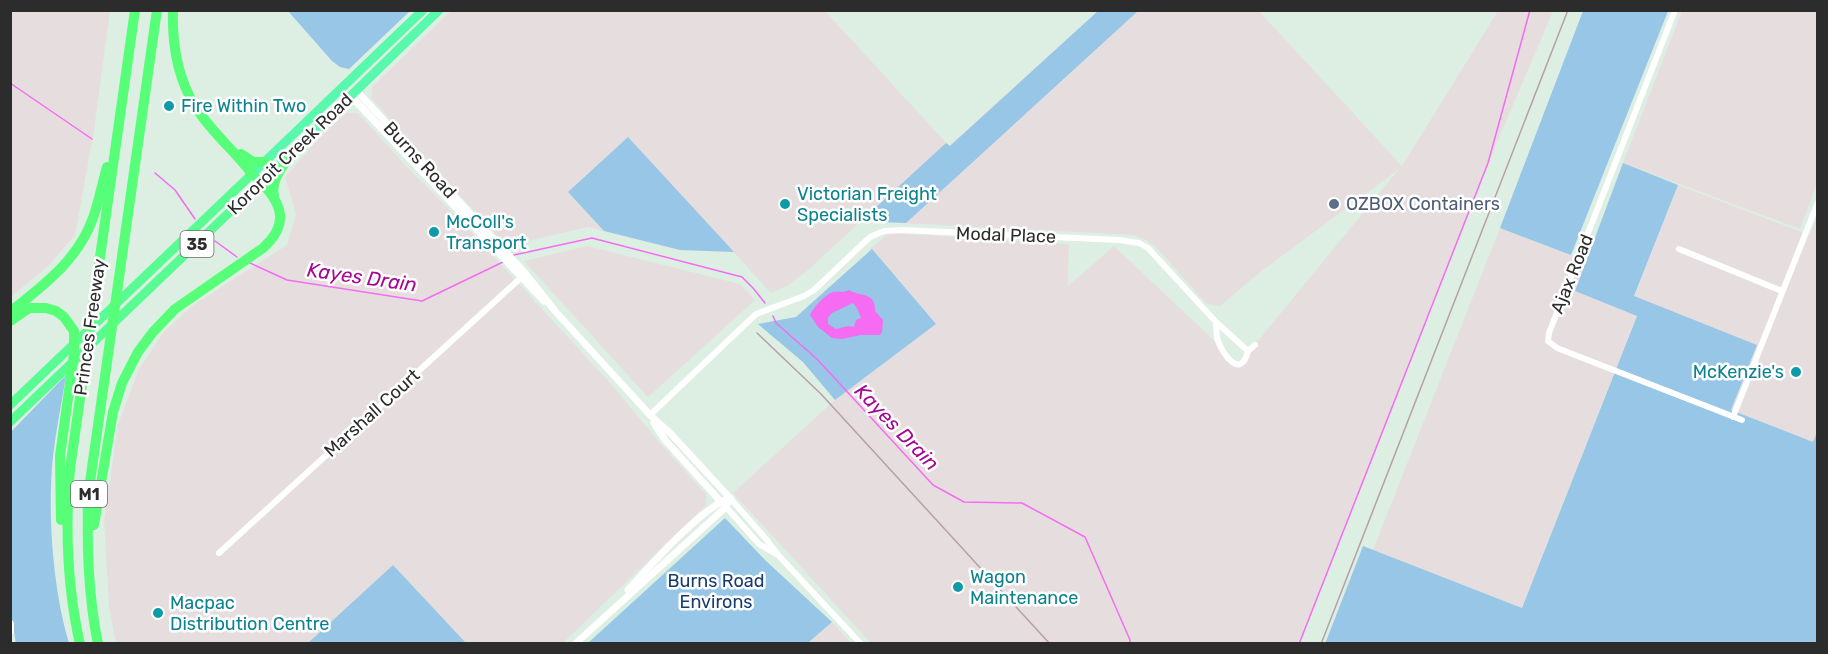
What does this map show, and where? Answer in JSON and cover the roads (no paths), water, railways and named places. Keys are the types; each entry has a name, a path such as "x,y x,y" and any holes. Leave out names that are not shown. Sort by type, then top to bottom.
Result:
{"highway":[{"path":"10,312 51,279 69,260 81,243 93,218 109,160 134,10"},
{"name":"Princes Freeway","path":"80,644 67,543 70,469 134,10"},
{"name":"Princes Freeway","path":"98,644 91,597 87,535 88,496 157,10"},
{"path":"91,597 97,501 113,412 122,383 138,352 167,317 183,302 263,248 273,238 280,220 279,207 274,196 252,174 195,106 184,84 176,58 173,10"},
{"path":"224,142 251,161 265,162"},
{"path":"274,196 274,184 294,150"},
{"name":"Kororoit Creek Road","path":"10,405 252,174"},
{"name":"Kororoit Creek Road","path":"14,418 261,182"},
{"path":"10,321 29,308 46,308 56,311 64,318 71,325 75,336 59,481 64,553 77,630"}],"main road":[{"name":"Kororoit Creek Road","path":"252,174 423,10"},
{"name":"Kororoit Creek Road","path":"261,182 439,10"},
{"path":"345,85 353,93"},
{"path":"10,624 10,632"}],"street":[{"name":"Ajax Road","path":"1675,10 1548,339 1549,343 1557,348 1742,420"},
{"name":"Burns Road","path":"353,93 413,164 448,194 650,415 671,434 730,498"},
{"path":"1733,417 1818,202"},
{"name":"Modal Place","path":"650,415 756,314 809,293 865,241 884,231 1086,238 1139,243 1156,255 1216,322 1248,351"},
{"path":"1679,249 1782,291"},
{"name":"Marshall Court","path":"219,553 523,275"},
{"path":"1216,322 1217,339 1225,358 1232,364 1244,361 1248,351 1255,345"},
{"name":"Burns Road","path":"650,415 665,440 726,507"},
{"path":"575,644 660,555 720,501 730,498"},
{"path":"606,614 726,507 730,498"},
{"path":"730,498 779,556 861,644"},
{"path":"726,507 759,544 779,556"}],"waterway":[{"path":"1299,644 1488,163 1530,10"},
{"name":"Kayes Drain","path":"10,83 92,139"},
{"name":"Kayes Drain","path":"155,173 175,190 195,219"},
{"name":"Kayes Drain","path":"514,255 592,238 742,277 765,303"},
{"name":"Kayes Drain","path":"215,241 237,257"},
{"name":"Kayes Drain","path":"250,263 287,280 422,301 503,262"},
{"name":"Kayes Drain","path":"773,316 776,323 817,359 933,485 964,502 1022,503 1085,537 1130,644"}],"railway":[{"path":"1321,644 1568,10"},
{"path":"757,333 821,394 1050,644"}],"place":[{"name":"Fire Within Two","path":"169,106"},
{"name":"Victorian Freight Specialists","path":"785,204"},
{"name":"OZBOX Containers","path":"1334,204"},
{"name":"McColl's Transport","path":"434,232"},
{"name":"McKenzie's","path":"1796,372"},
{"name":"Wagon Maintenance","path":"958,587"},
{"name":"Macpac Distribution Centre","path":"158,613"}],"park label":[{"name":"Burns Road Environs","path":"716,591"}]}
